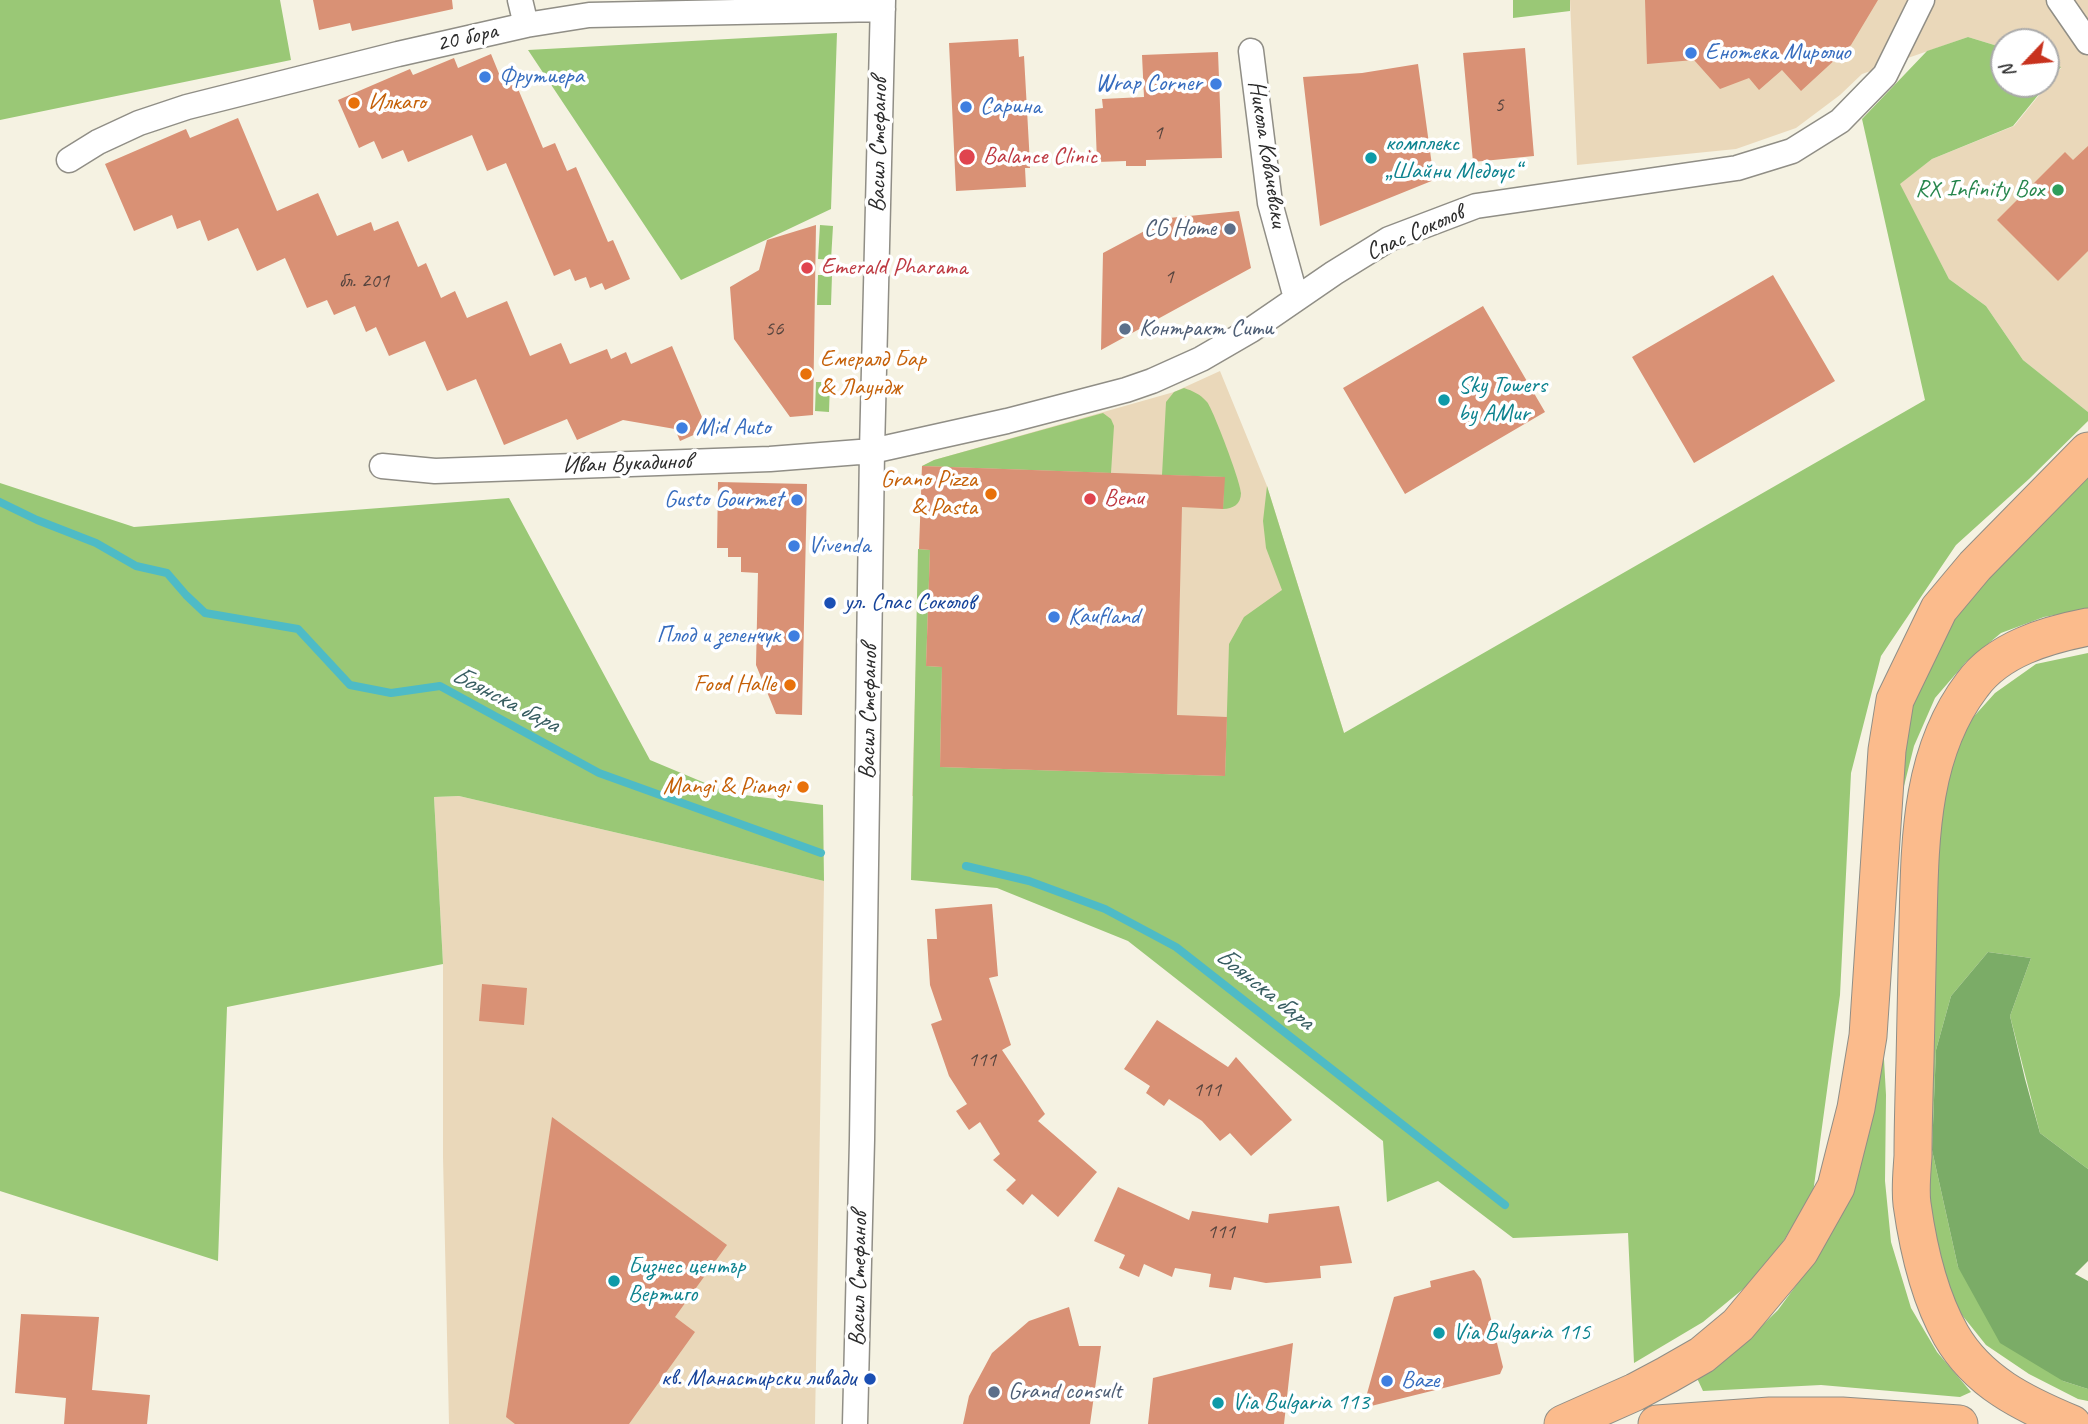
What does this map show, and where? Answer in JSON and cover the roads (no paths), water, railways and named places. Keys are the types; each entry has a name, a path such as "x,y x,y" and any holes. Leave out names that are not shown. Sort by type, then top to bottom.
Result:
{"highway":[{"path":"1563,1424 1667,1375 1702,1354 1738,1325 1800,1251 1836,1188 1856,1108 1868,1036 1887,750 1895,699 1939,609 1975,566 2088,451"},
{"path":"2072,1424 2029,1406 1980,1374 1952,1337 1932,1296 1912,1202 1912,1188 1919,870 1925,801 1935,757 1951,720 1972,684 1990,666 2014,651 2036,642 2088,627"},
{"path":"1657,1424 1770,1416 1842,1416 1959,1424"}],"street":[{"path":"520,0 526,25"},
{"name":"Спас Соколов","path":"872,450 1007,421 1152,382 1251,330 1389,239 1476,206 1737,168 1792,151 1840,121 1885,75 1922,0"},
{"path":"2059,0 2088,42"},
{"name":"20 бора","path":"69,160 98,142 139,123 187,107 436,44 526,25 589,15 883,5"},
{"name":"Васил Стефанов","path":"855,1424 872,450 883,5"},
{"name":"Никола Ковачевски","path":"1251,51 1270,203 1296,298"},
{"name":"Иван Вукадинов","path":"383,466 435,471 770,459 872,450"}],"waterway":[{"name":"Боянска бара","path":"0,502 96,543 136,566 167,573 205,613 298,629 350,685 391,693 440,686 599,773 821,853"},
{"name":"Боянска бара","path":"966,866 1029,881 1105,909 1176,947 1505,1205"}],"place":[{"name":"Енотека Миролио","path":"1691,53"},
{"name":"Фрутиера","path":"485,77"},
{"name":"Wrap Corner","path":"1216,84"},
{"name":"Илкаго","path":"354,103"},
{"name":"Сарина","path":"966,107"},
{"name":"Balance Clinic","path":"967,157"},
{"name":"комплекс „Шайни Медоус“","path":"1371,158"},
{"name":"RX Infinity Box","path":"2058,190"},
{"name":"CG Home","path":"1230,229"},
{"name":"Emerald Pharama","path":"807,268"},
{"name":"Контракт Сити","path":"1125,329"},
{"name":"Емералд Бар & Лаундж","path":"806,374"},
{"name":"Sky Towers by AMur","path":"1444,400"},
{"name":"Mid Auto","path":"682,428"},
{"name":"Grano Pizza & Pasta","path":"991,494"},
{"name":"Benu","path":"1090,499"},
{"name":"Gusto Gourmet","path":"797,500"},
{"name":"Vivenda","path":"794,546"},
{"name":"ул. Спас Соколов","path":"830,603"},
{"name":"Kaufland","path":"1054,617"},
{"name":"Плод и зеленчук","path":"794,636"},
{"name":"Food Halle","path":"790,685"},
{"name":"Mangi & Piangi","path":"803,787"},
{"name":"Бизнес център Вертиго","path":"614,1281"},
{"name":"Via Bulgaria 115","path":"1439,1333"},
{"name":"кв. Манастирски ливади","path":"870,1379"},
{"name":"Baze","path":"1387,1381"},
{"name":"Grand consult","path":"994,1392"},
{"name":"Via Bulgaria 113","path":"1218,1403"}]}
